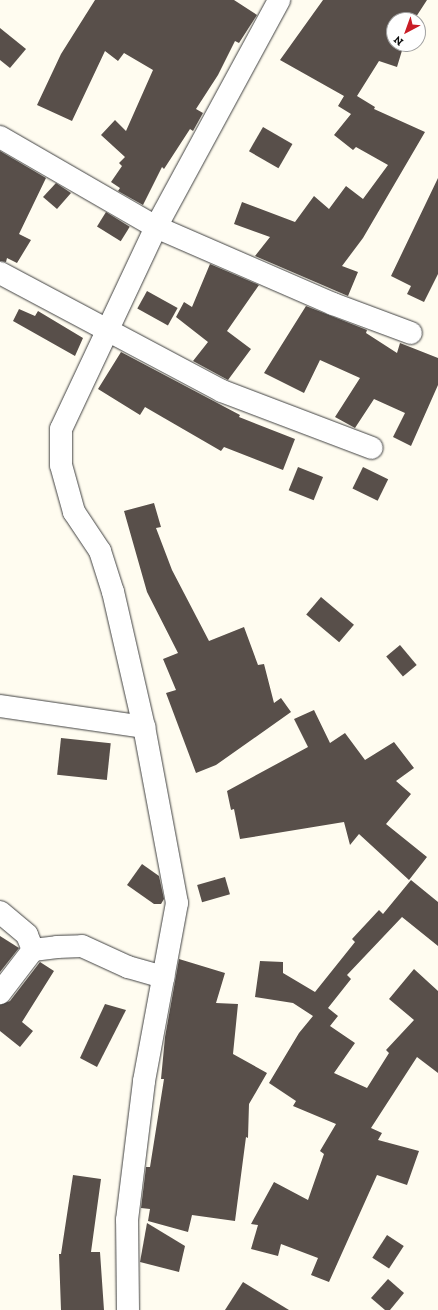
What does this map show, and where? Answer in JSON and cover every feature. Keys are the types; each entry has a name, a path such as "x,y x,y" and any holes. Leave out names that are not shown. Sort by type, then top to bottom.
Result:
{"street":[{"path":"128,1310 127,1220 144,1081 177,903 144,727 113,592 100,551 74,512 61,465 61,429 156,227 279,0"},
{"path":"0,137 156,227 333,304 411,333"},
{"path":"0,273 222,391 372,448"},
{"path":"0,706 144,727"},
{"path":"0,912 27,935 33,950"},
{"path":"0,993 33,950 82,946 128,966 164,977"}],"building":[{"path":"95,0 234,0 257,15 239,43 235,41 218,75 196,109 203,113 193,131 190,129 164,169 162,167 143,205 118,191 120,188 111,182 122,166 119,163 125,157 101,135 115,120 126,131 153,70 124,53 118,61 105,51 72,121 37,105 61,54"},
{"path":"323,0 427,0 419,12 386,12 386,52 402,52 397,67 379,61 357,96 375,107 374,109 425,132 363,238 342,266 358,272 348,296 255,256 270,237 234,224 242,202 295,222 314,196 329,209 346,186 363,199 388,165 356,147 353,150 334,135 351,114 338,106 344,96 280,60"},
{"path":"0,28 26,49 10,68 0,60"},
{"path":"263,127 292,144 278,168 249,151"},
{"path":"0,151 46,178 19,234 31,240 17,263 7,258 6,262 0,261"},
{"path":"438,178 438,274 424,302 407,294 411,286 391,276"},
{"path":"56,183 71,193 57,209 43,197"},
{"path":"106,212 130,227 121,241 97,226"},
{"path":"210,264 259,285 227,331 251,349 228,380 193,361 208,342 176,317 184,302 192,307"},
{"path":"147,291 178,308 168,325 137,308"},
{"path":"306,306 367,330 366,333 397,353 400,343 438,358 438,385 411,446 393,437 405,413 374,399 355,428 335,417 360,378 320,360 304,393 264,373"},
{"path":"19,309 35,316 38,311 83,338 75,356 13,321"},
{"path":"121,352 240,415 239,417 295,439 283,470 224,447 221,451 145,407 140,415 98,389"},
{"path":"298,467 323,477 314,500 289,490"},
{"path":"363,467 388,479 378,501 352,489"},
{"path":"154,503 161,527 156,528 172,570 209,641 244,627 258,665 264,664 274,703 281,698 291,712 216,765 196,773 166,693 176,690 163,659 178,653 147,592 124,511"},
{"path":"321,597 354,625 339,642 306,615"},
{"path":"400,645 417,665 403,676 386,657"},
{"path":"314,710 330,743 345,733 365,760 394,742 414,768 396,781 411,794 386,824 427,857 409,880 359,834 350,845 344,822 240,839 234,809 231,810 227,791 308,747 294,719"},
{"path":"61,738 111,743 107,780 57,775"},
{"path":"142,864 159,876 164,899 161,904 154,904 127,885"},
{"path":"225,877 230,894 202,902 197,885"},
{"path":"411,880 438,902 438,946 402,917 347,975 351,979 328,1008 338,1016 330,1026 355,1043 334,1073 367,1088 389,1053 386,1050 414,1020 389,999 414,969 438,991 438,1073 417,1057 371,1128 382,1133 378,1140 419,1151 407,1185 377,1175 329,1282 311,1275 318,1258 281,1244 278,1256 251,1249 258,1225 251,1224 274,1182 308,1200 324,1154 320,1151 336,1124 293,1106 296,1101 269,1083 299,1033 313,1016 293,1003 255,997 260,961 283,962 283,973 315,992 355,942 352,939 379,910 383,914"},
{"path":"0,936 19,948 0,972"},
{"path":"179,959 225,973 216,1003 238,1004 233,1054 267,1073 249,1104 248,1138 246,1137 235,1221 192,1215 188,1232 148,1221 150,1209 141,1208 146,1167 150,1167 164,1079 161,1079 165,1037"},
{"path":"40,962 54,971 22,1022 33,1031 20,1047 0,1031 0,1005 10,1001"},
{"path":"105,1004 126,1010 97,1067 80,1058"},
{"path":"73,1175 101,1179 91,1252 100,1252 104,1310 61,1310 59,1254 61,1254"},
{"path":"147,1223 185,1246 179,1272 140,1262"},
{"path":"387,1235 404,1246 389,1269 372,1258"},
{"path":"388,1279 404,1293 390,1310 385,1310 371,1298"},
{"path":"243,1282 289,1310 225,1310"}]}
